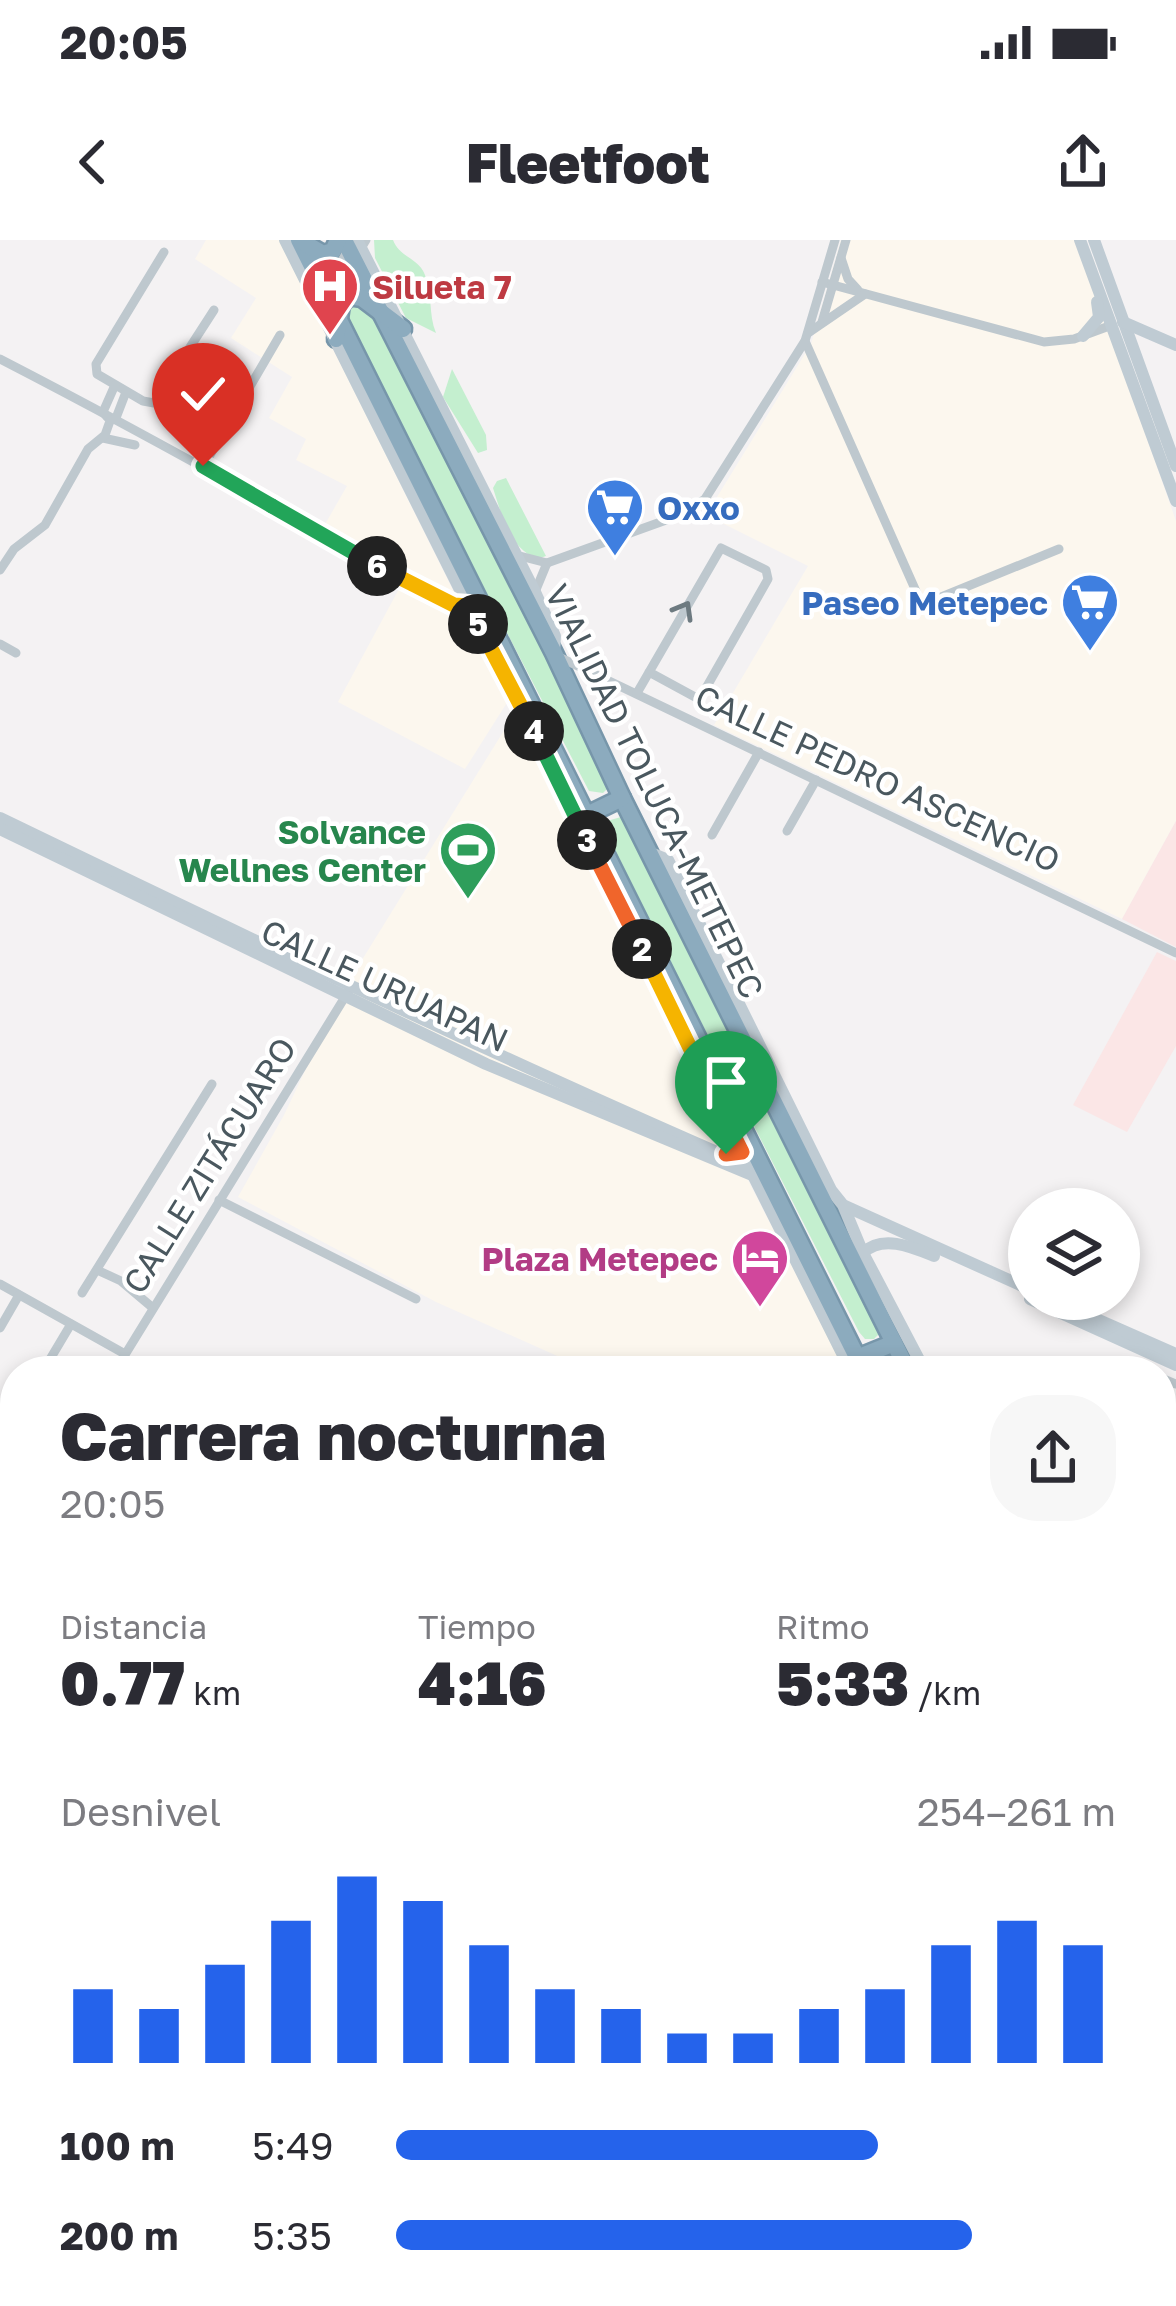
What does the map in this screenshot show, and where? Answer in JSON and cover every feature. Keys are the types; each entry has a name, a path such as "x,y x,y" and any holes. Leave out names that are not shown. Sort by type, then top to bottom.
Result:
{"highway":[{"path":"299,240 323,254 353,244 375,309"},
{"path":"299,240 341,336 529,710 587,815 851,1356"},
{"path":"341,336 343,301 357,296 404,329"},
{"name":"VIALIDAD TOLUCA-METEPEC","path":"375,309 437,409 622,798 830,1193 855,1245 860,1273 900,1356"},
{"path":"587,815 622,798"},
{"path":"874,1356 894,1343"}],"main road":[{"path":"285,240 341,336"},
{"path":"1080,240 1100,313 1084,336 1106,338 1123,356"},
{"path":"1094,240 1123,356 1176,501"},
{"path":"353,244 404,329 437,409 535,592 555,636 555,654"},
{"path":"1091,272 1176,466"},
{"path":"1117,324 1176,345"},
{"path":"529,710 729,1113 753,1176 851,1356"},
{"name":"CALLE URUAPAN","path":"0,818 486,1064 753,1176"},
{"name":"CALLE URUAPAN","path":"0,830 142,892"},
{"name":"CALLE URUAPAN","path":"348,993 719,1153 742,1152"},
{"path":"830,1193 917,1356"},
{"path":"830,1193 1008,1285"},
{"path":"855,1245 884,1243 922,1251 1008,1287"},
{"path":"1080,1320 1157,1356"},
{"path":"1099,1320 1176,1354"}],"street":[{"path":"822,322 835,240"},
{"path":"516,555 547,563 697,507 711,492 806,338 846,240"},
{"path":"327,296 353,244"},
{"path":"164,252 94,368 126,392 149,403 158,400 214,310"},
{"path":"841,256 848,279 864,294"},
{"path":"827,284 1044,342 1084,336 1117,324"},
{"path":"806,338 864,294"},
{"path":"203,466 280,335"},
{"path":"806,338 919,598 929,602 1059,549"},
{"path":"0,358 379,567 454,605 475,603"},
{"path":"0,570 14,549 45,525 88,449 103,438 115,385"},
{"path":"110,417 126,392"},
{"path":"199,408 227,424"},
{"path":"103,438 135,445"},
{"path":"641,695 652,674 721,548 766,570 768,579 702,695 695,698 652,674"},
{"path":"535,592 547,563"},
{"path":"0,644 16,653"},
{"name":"CALLE PEDRO ASCENCIO","path":"555,654 1176,953"},
{"path":"712,835 759,752"},
{"path":"787,831 816,780"},
{"name":"CALLE ZITÁCUARO","path":"125,1354 348,993"},
{"path":"82,1293 212,1084"},
{"path":"220,1200 416,1299"},
{"path":"97,1270 122,1282 153,1307"},
{"path":"0,1284 125,1354"},
{"path":"0,1328 19,1295"},
{"path":"53,1356 71,1324"}],"shaded area":[{"path":"206,240 279,240 508,701 465,769 338,702 407,574 324,526 347,486 296,460 306,439 269,418 292,377 231,338 256,298 195,259"},
{"path":"841,240 1077,240 1176,521 1176,821 1122,919 714,725 808,566 706,515 811,344"},
{"path":"516,711 839,1356 557,1356 436,1302 238,1197 284,1115 344,989"},
{"path":"1176,821 1176,947 1122,919"},
{"path":"1157,952 1176,961 1176,1046 1127,1132 1073,1105"}],"green space":[{"path":"374,240 393,240 422,269 436,333 406,318 375,258"},
{"path":"354,300 373,314 450,459 609,787 603,793 589,791 347,324 345,307"},
{"path":"452,369 486,435 487,450 478,453 443,397"},
{"path":"506,478 546,556 537,559 527,554 508,529 493,488"},
{"path":"621,817 881,1332 874,1339 865,1339 859,1332 606,836 607,821"}],"place":[{"name":"Silueta 7","path":"330,337"},
{"name":"Oxxo","path":"615,558"},
{"name":"Paseo Metepec","path":"1090,653"},
{"name":"Solvance Wellnes Center","path":"468,901"},
{"name":"Plaza Metepec","path":"760,1309"}],"route":[{"path":"203,466 379,567 454,605 469,606 742,1152 726,1154"}]}
